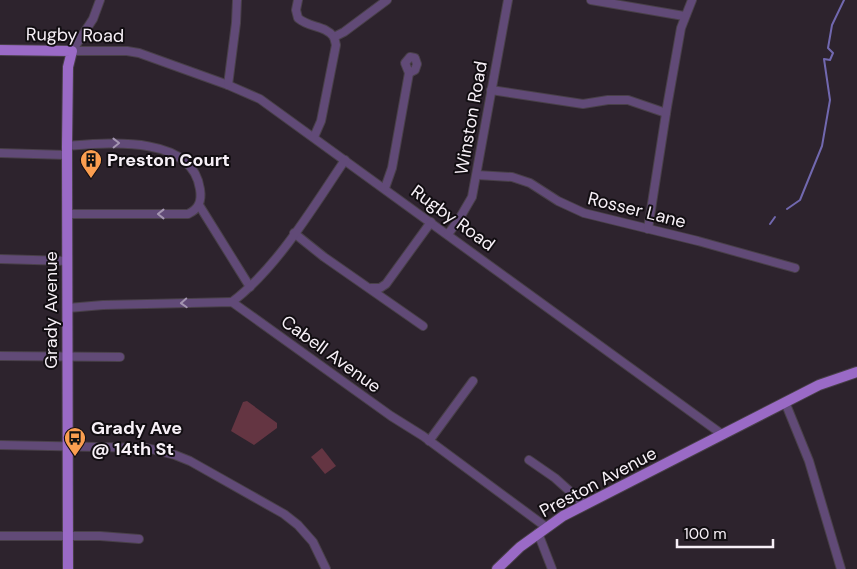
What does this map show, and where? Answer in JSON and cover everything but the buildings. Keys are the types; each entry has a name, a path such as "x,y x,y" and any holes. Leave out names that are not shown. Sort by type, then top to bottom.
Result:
{"main road":[{"name":"Rugby Road","path":"0,50 72,51"},
{"name":"Grady Avenue","path":"68,569 67,151 68,67 72,51"},
{"path":"723,435 819,385 857,372"},
{"name":"Preston Avenue","path":"497,569 542,530 584,504 723,435"}],"street":[{"path":"72,51 93,19 100,0"},
{"path":"228,85 237,0"},
{"path":"298,0 296,10 298,18 308,24 329,31 334,37 336,45 321,121 314,137"},
{"path":"334,37 344,32 387,0"},
{"name":"Winston Road","path":"448,234 466,210 472,197 508,0"},
{"path":"591,0 684,16"},
{"path":"648,229 681,28 684,16 692,0"},
{"name":"Rugby Road","path":"72,51 127,51 139,53 228,85 260,99 723,435"},
{"path":"385,188 392,168 409,74"},
{"path":"491,90 583,104 608,100 628,100 666,113"},
{"path":"0,153 67,151 131,143 169,153 188,165 197,177 201,193 199,205 193,212 185,214 67,214"},
{"path":"68,308 103,305 232,302 250,287 280,253 346,160"},
{"name":"Rosser Lane","path":"477,175 501,175 523,181 584,213 698,241 795,268"},
{"path":"199,205 250,287"},
{"path":"371,288 380,288 386,284 431,222"},
{"path":"294,233 355,279 371,288 423,326"},
{"path":"0,259 67,261"},
{"name":"Cabell Avenue","path":"232,302 391,416 429,440 542,530"},
{"path":"0,356 120,358"},
{"path":"429,440 473,381"},
{"path":"785,402 808,461 841,569"},
{"path":"0,445 147,448 175,454 287,517 306,532 326,569"},
{"path":"529,460 555,478 584,504"},
{"path":"542,530 552,569"},
{"path":"0,536 105,536 139,539"}],"shaded area":[{"path":"247,401 277,423 277,428 254,445 231,431 243,402"},
{"path":"322,448 336,466 325,474 311,457"}],"waterway":[{"path":"787,209 800,200 822,146 830,100 824,59 830,60 833,53 828,48 832,25 844,0"},
{"path":"770,224 775,217"}],"place":[{"name":"Preston Court","path":"91,179"},
{"name":"Grady Ave @ 14th St","path":"75,457"}]}
